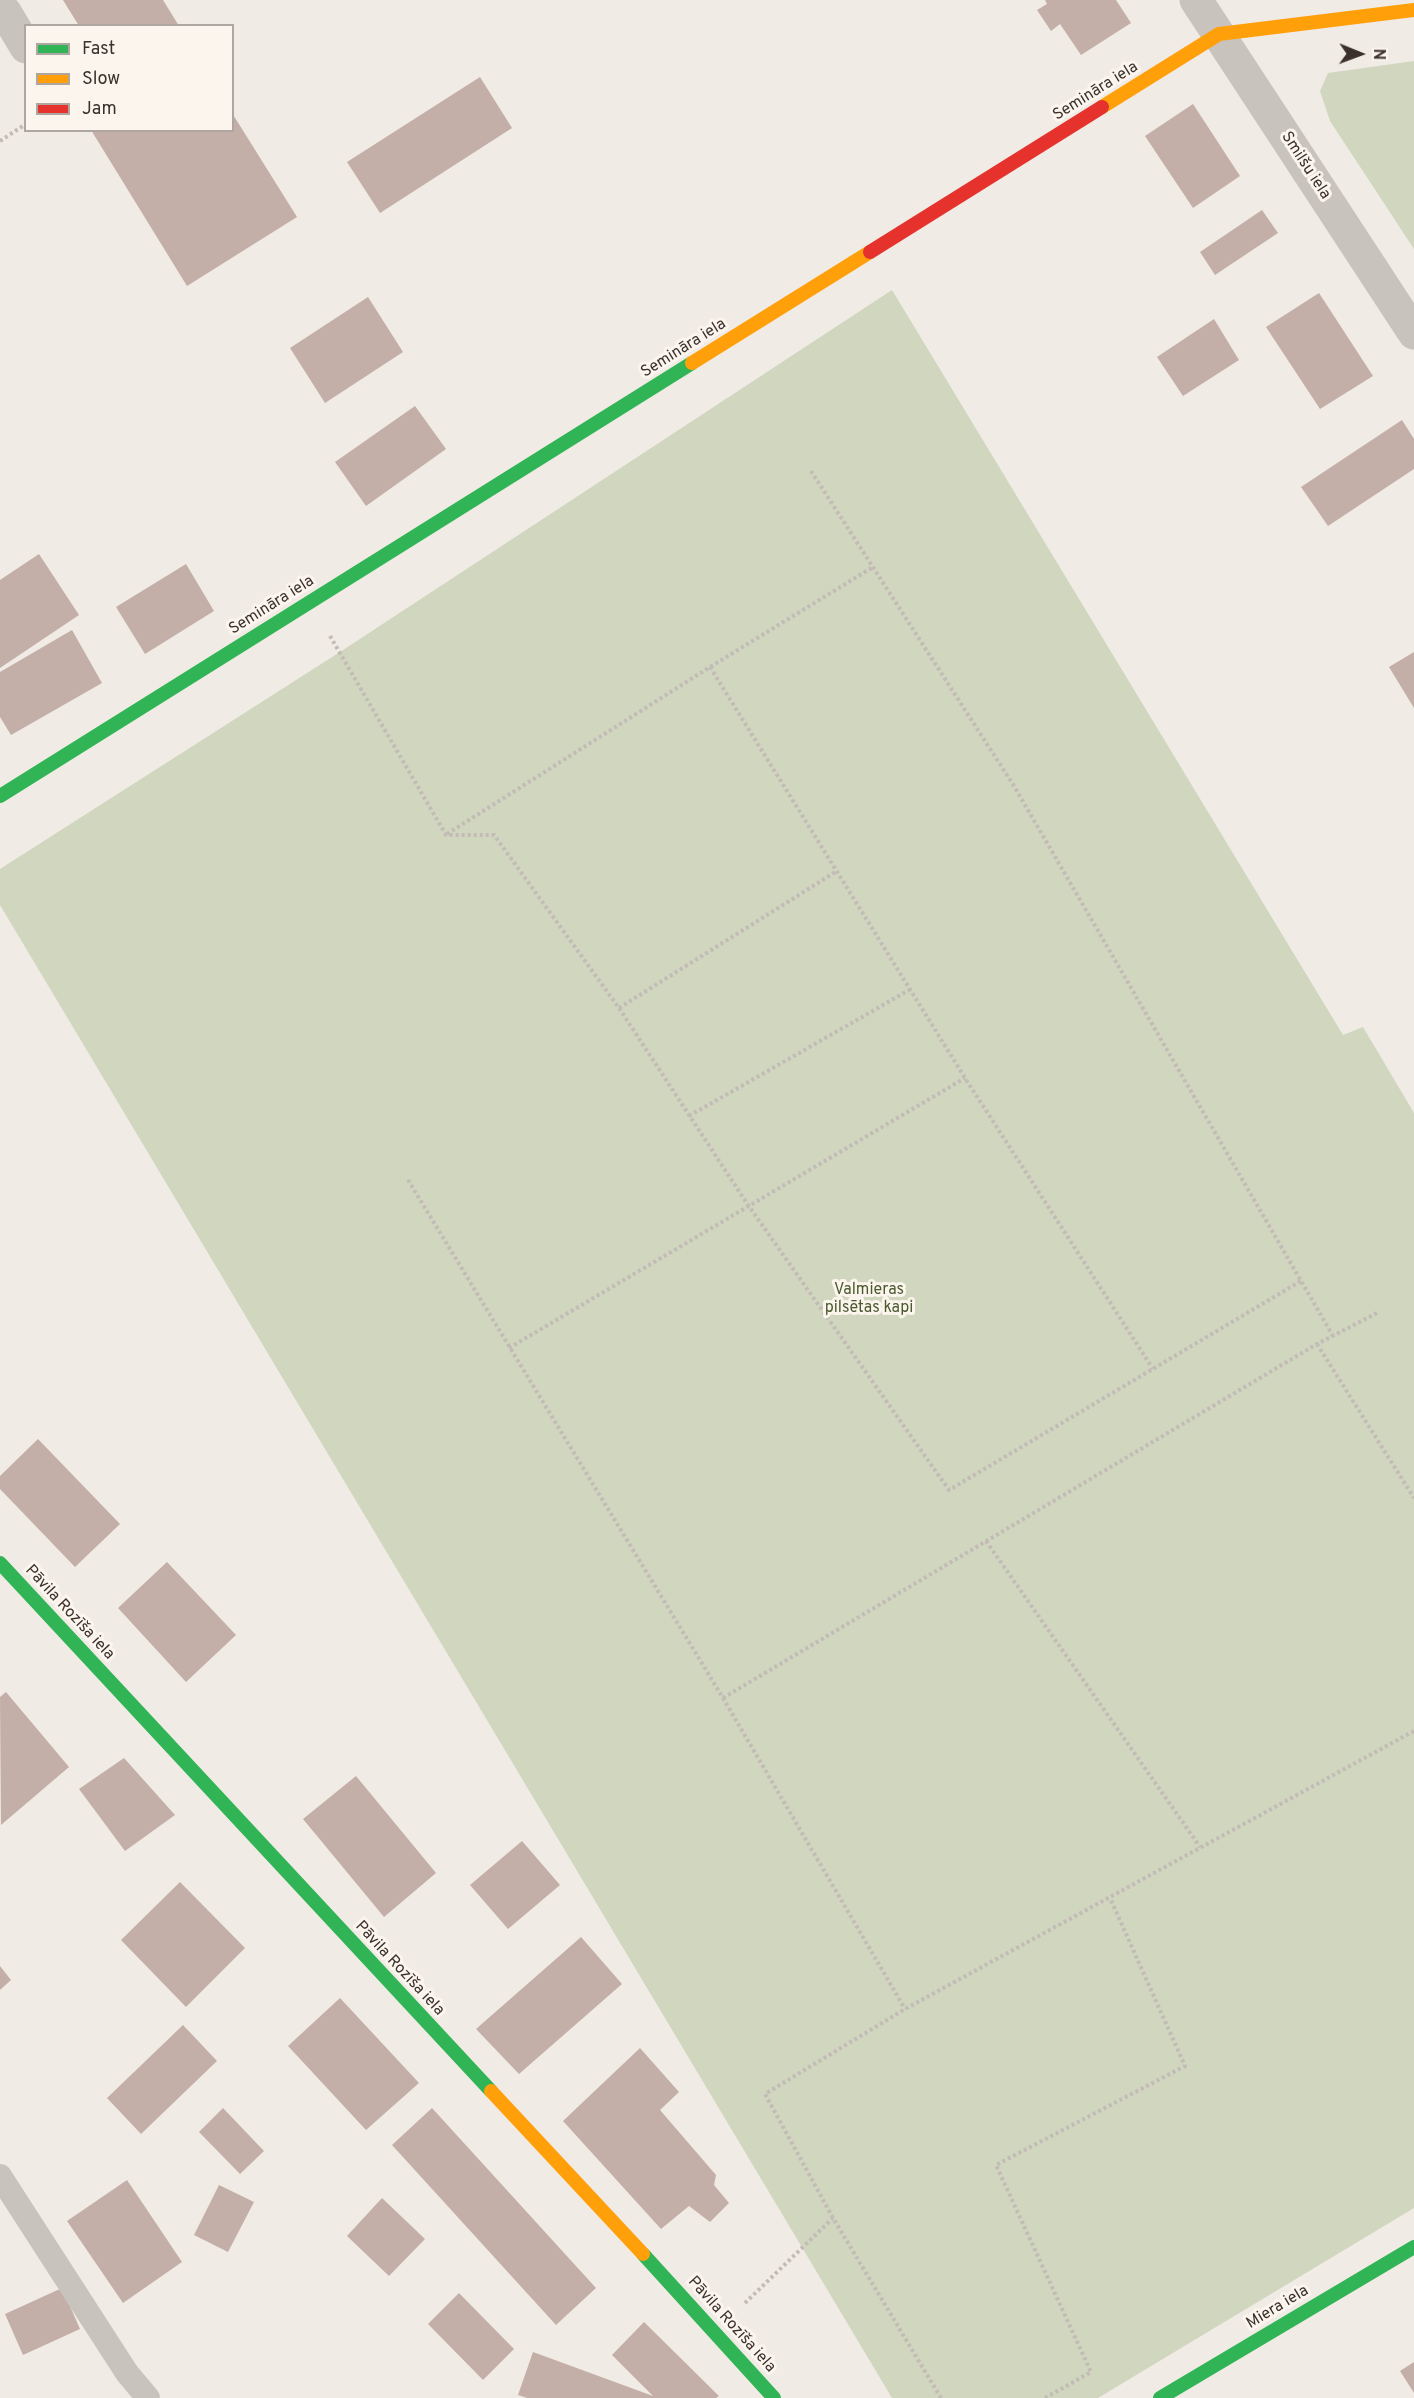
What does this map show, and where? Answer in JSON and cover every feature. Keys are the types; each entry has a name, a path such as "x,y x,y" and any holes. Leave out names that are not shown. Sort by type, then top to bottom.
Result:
{"street":[{"name":"Smilšu iela","path":"1196,0 1414,333"},
{"name":"Semināra iela","path":"0,796 1219,34 1403,8"},
{"path":"2,10 24,44"},
{"name":"Pāvila Rozīša iela","path":"0,1563 715,2331 774,2398"},
{"name":"Miera iela","path":"1160,2398 1414,2247"}],"lane":[{"path":"0,2176 127,2373 148,2398"}],"path":[{"path":"0,141 24,125"},
{"path":"811,471 1014,786 1333,1336"},
{"path":"446,835 710,667 873,567"},
{"path":"310,602 446,835"},
{"path":"710,667 966,1078 1153,1369"},
{"path":"446,835 494,835 619,1008 748,1205 949,1490 1301,1281"},
{"path":"619,1008 837,871"},
{"path":"689,1116 910,989"},
{"path":"509,1348 966,1078"},
{"path":"408,1180 723,1698 905,2010"},
{"path":"723,1698 1317,1344 1377,1313"},
{"path":"1317,1344 1414,1498"},
{"path":"986,1541 1200,1848"},
{"path":"941,2398 832,2218 765,2094 905,2010 1414,1731"},
{"path":"1045,2398 1091,2372 996,2165 1185,2066 1110,1898"},
{"path":"738,2310 832,2218"}],"green space":[{"path":"1414,61 1414,249 1330,121 1320,91 1328,73"},
{"name":"Valmieras pilsētas kapi","path":"892,290 1343,1035 1363,1027 1414,1113 1414,2208 1098,2398 892,2398 0,905 0,869 340,652"}],"building":[{"path":"63,0 163,0 178,24 78,24"},
{"path":"1045,0 1116,0 1131,23 1081,55 1060,24 1051,31 1037,10 1047,4"},
{"path":"480,77 512,128 380,213 347,162"},
{"path":"1193,104 1240,176 1193,208 1145,136"},
{"path":"234,116 297,217 187,286 92,132 234,132"},
{"path":"1262,210 1278,233 1215,275 1200,252"},
{"path":"1319,293 1373,376 1320,409 1266,327"},
{"path":"368,297 403,352 325,403 290,348"},
{"path":"1214,319 1239,360 1183,396 1157,357"},
{"path":"415,406 446,449 366,506 335,462"},
{"path":"1402,420 1414,439 1414,469 1328,526 1301,487"},
{"path":"39,554 79,615 0,668 0,580"},
{"path":"186,564 214,611 145,654 116,607"},
{"path":"72,630 102,683 11,735 0,717 0,672"},
{"path":"1414,652 1414,708 1389,667"},
{"path":"38,1439 120,1524 75,1567 0,1489 0,1476"},
{"path":"167,1562 236,1635 186,1682 118,1608"},
{"path":"6,1692 69,1767 1,1825 0,1697"},
{"path":"124,1758 175,1815 125,1851 79,1789"},
{"path":"356,1776 436,1873 384,1917 303,1819"},
{"path":"522,1841 560,1885 508,1929 470,1885"},
{"path":"180,1882 245,1948 186,2007 121,1940"},
{"path":"581,1937 622,1984 519,2074 476,2029"},
{"path":"0,1966 11,1980 0,1990"},
{"path":"340,1998 419,2083 366,2130 288,2046"},
{"path":"183,2025 217,2061 141,2134 107,2098"},
{"path":"640,2048 679,2092 660,2110 716,2175 714,2185 729,2203 710,2222 689,2206 661,2229 563,2121"},
{"path":"223,2108 264,2151 240,2174 199,2132"},
{"path":"432,2108 596,2288 556,2325 392,2145"},
{"path":"127,2180 182,2262 123,2303 67,2221"},
{"path":"219,2185 254,2202 228,2252 194,2235"},
{"path":"382,2198 425,2239 389,2276 347,2236"},
{"path":"62,2288 80,2329 23,2355 5,2314"},
{"path":"459,2293 514,2349 483,2380 428,2324"},
{"path":"644,2322 719,2396 716,2398 527,2398 518,2395 533,2352 653,2396 612,2355"},
{"path":"1414,2362 1414,2393 1400,2371"}],"traffic: fast":[{"path":"0,796 692,363"},
{"path":"0,1563 491,2091"},
{"path":"1160,2398 1414,2247"},
{"path":"643,2254 774,2398"}],"traffic: slow":[{"path":"1102,107 1219,34 1414,10"},
{"path":"692,363 870,252"},
{"path":"491,2091 643,2254"}],"traffic: jam":[{"path":"870,252 1102,107"}]}
